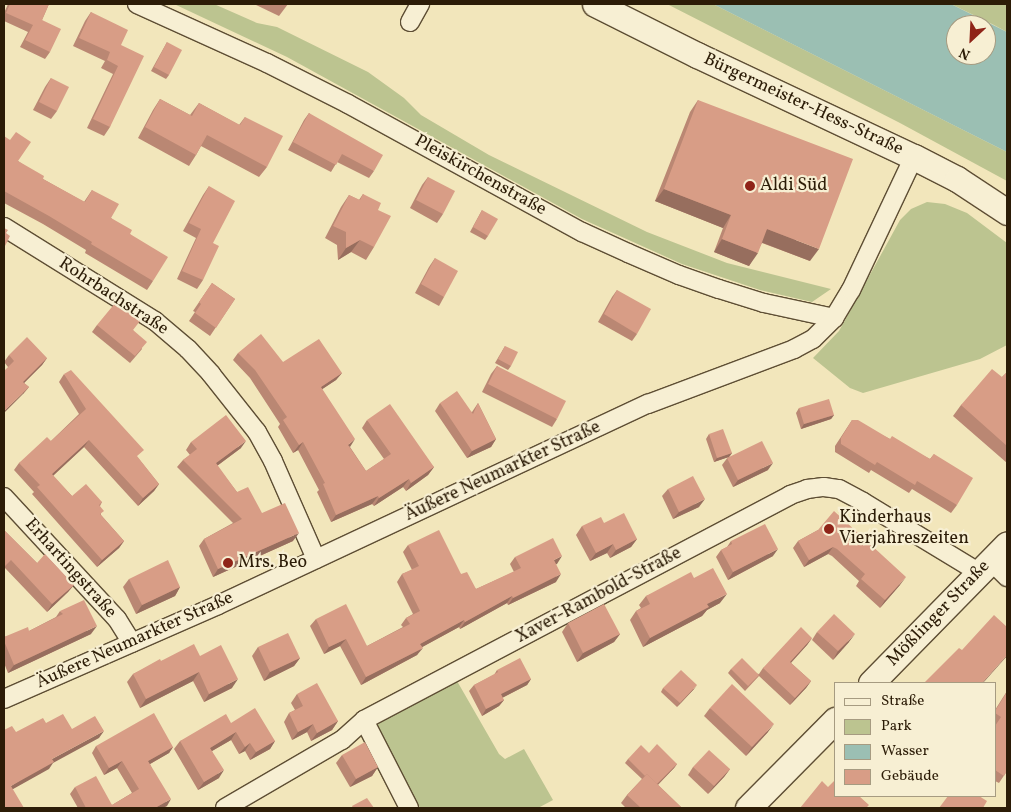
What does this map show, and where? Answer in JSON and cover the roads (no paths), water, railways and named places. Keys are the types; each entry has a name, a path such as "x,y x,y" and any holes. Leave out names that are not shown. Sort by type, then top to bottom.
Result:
{"main road":[{"name":"Bürgermeister-Hess-Straße","path":"595,4 697,55 914,157 957,179 1007,212"},
{"name":"Mößlinger Straße","path":"872,682 996,564"},
{"path":"748,808 834,721"}],"street":[{"name":"Pleiskirchenstraße","path":"137,4 266,62 348,104 582,232 679,276 764,303 834,318"},
{"path":"410,22 420,4"},
{"name":"Äußere Neumarkter Straße","path":"4,699 316,559 648,404 803,345 823,331 834,318 851,290 914,157"},
{"name":"Rohrbachstraße","path":"4,227 155,321 188,350 211,374 238,405 265,446 288,491 316,559"},
{"name":"Xaver-Rambold-Straße","path":"225,808 342,740 364,720 790,495 807,489 824,487 839,489 996,564"},
{"name":"Erhartingstraße","path":"4,497 117,619 132,643"},
{"path":"364,720 409,808"}],"water":[{"path":"713,4 951,4 973,15 946,15 946,65 996,65 996,26 1007,32 1007,152"}],"place":[{"name":"Aldi Süd","path":"750,186"},
{"name":"Kinderhaus Vierjahreszeiten","path":"829,529"},
{"name":"Mrs. Beo","path":"228,563"}]}
